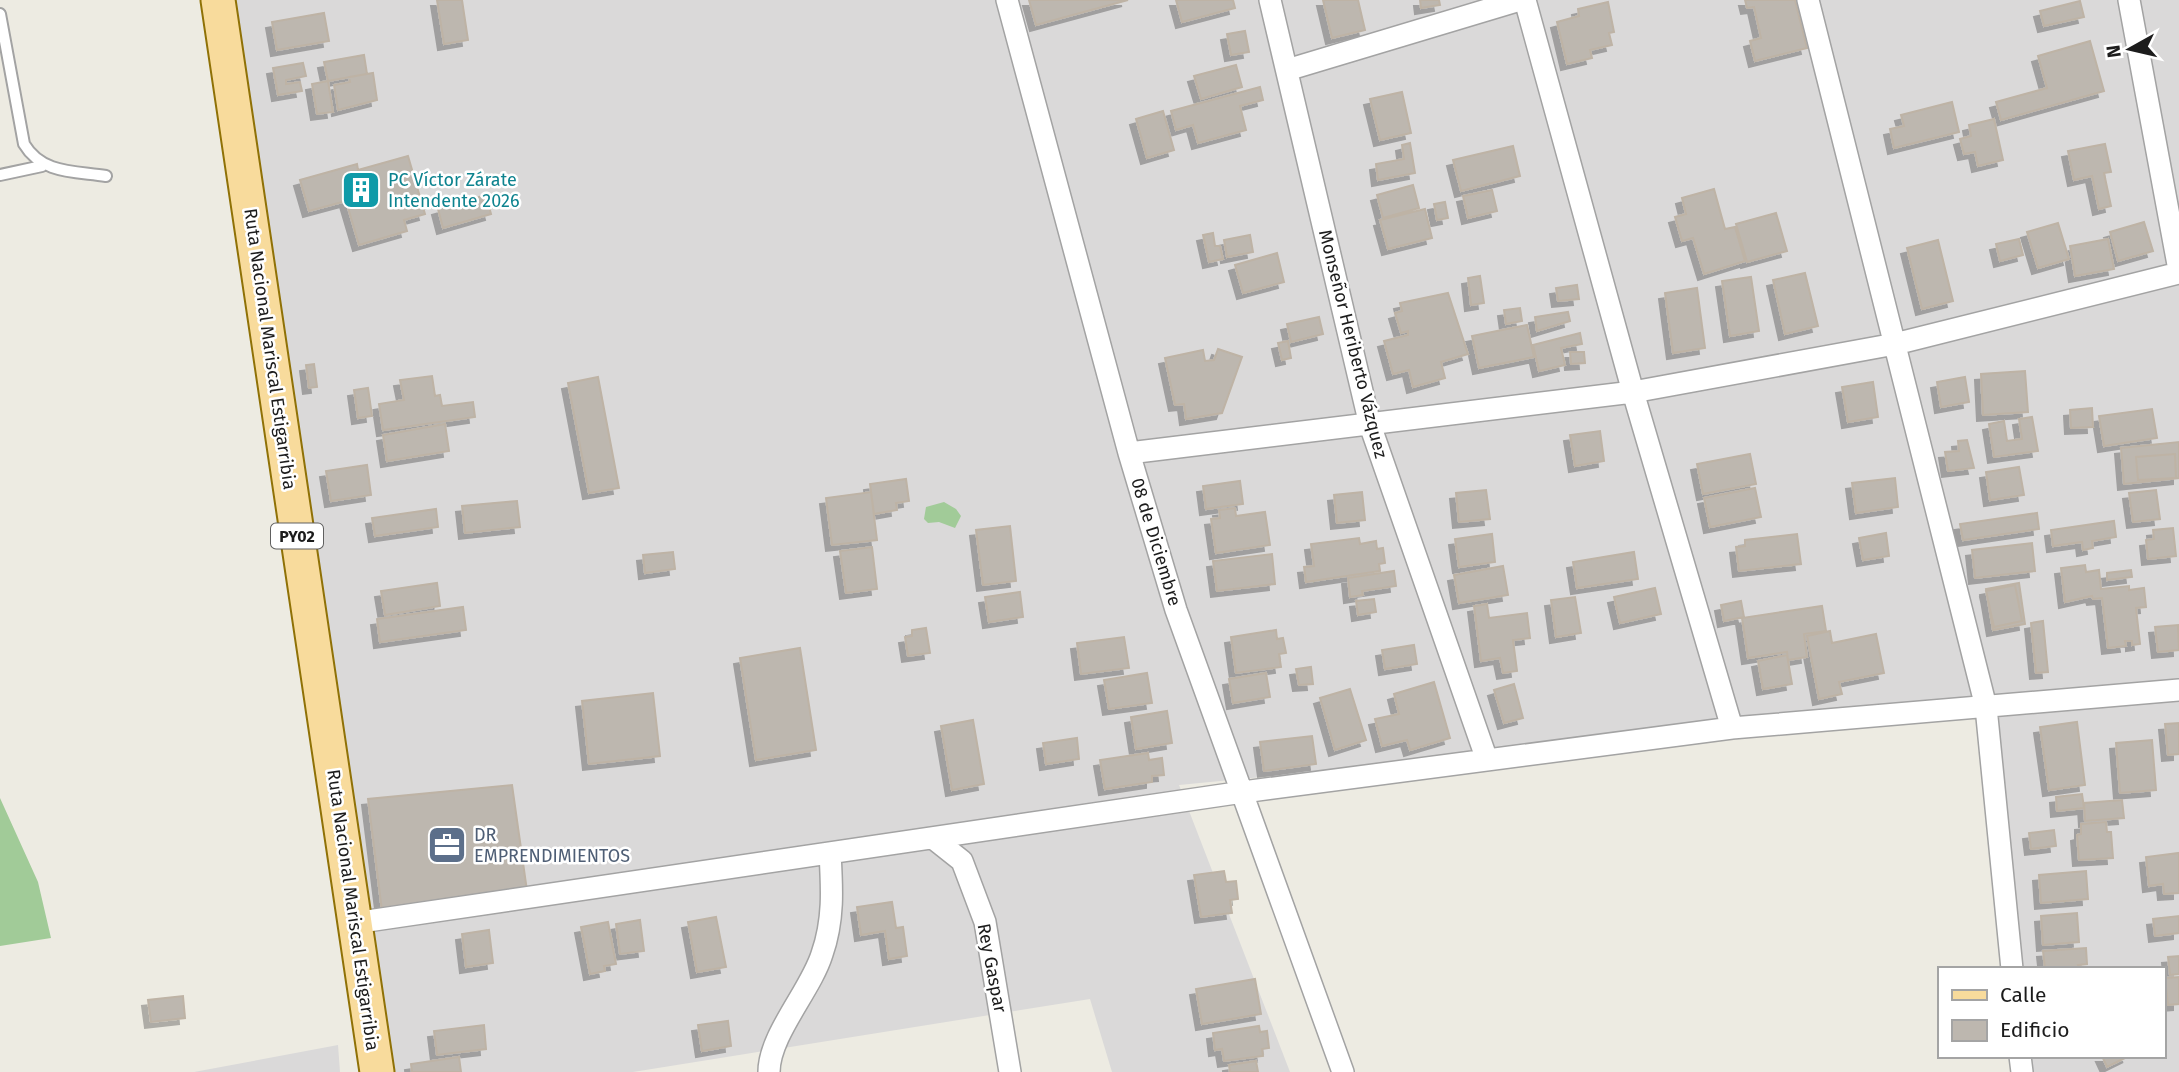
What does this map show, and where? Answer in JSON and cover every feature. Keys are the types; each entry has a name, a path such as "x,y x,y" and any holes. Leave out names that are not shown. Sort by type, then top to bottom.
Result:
{"main road":[{"name":"Ruta Nacional Mariscal Estigarribia","path":"218,0 377,1072"}],"street":[{"name":"08 de Diciembre","path":"1006,0 1129,453 1176,610 1343,1072"},
{"name":"Monseñor Heriberto Vázquez","path":"1270,0 1370,425 1487,760"},
{"path":"1287,70 1523,0 1633,392 1732,728"},
{"path":"1808,0 1986,707 2012,967"},
{"path":"1129,453 1633,392 1895,344 2179,272 2130,0"},
{"path":"354,923 1243,792 1732,728 2179,690"},
{"name":"Rey Gaspar","path":"933,838 962,861 985,922 1010,1072"},
{"path":"769,1072 778,1043 822,956 833,907 830,853"}],"lane":[{"path":"0,14 24,144 42,166"},
{"path":"0,175 42,166 106,176"}],"shaded area":[{"path":"227,0 2179,0 2179,1072 2011,1072 2010,1058 2165,1058 2165,967 2001,967 1975,708 1179,785 1290,1072 1112,1072 1090,999 633,1072 387,1072"},
{"path":"338,1045 340,1072 194,1072"}],"green space":[{"path":"944,502 956,509 961,516 955,528 939,522 928,523 924,519 926,507"},
{"path":"0,798 38,882 51,938 0,946"}],"building":[{"path":"437,0 462,0 468,40 444,44"},
{"path":"1029,0 1128,0 1036,25"},
{"path":"1176,0 1233,0 1235,8 1182,22"},
{"path":"1323,0 1358,0 1365,30 1332,38"},
{"path":"1420,0 1439,0 1440,5 1421,8"},
{"path":"1745,0 1795,0 1807,48 1755,61 1750,41 1761,38 1754,7 1747,8"},
{"path":"2080,1 2084,17 2044,26 2040,11"},
{"path":"1608,2 1614,32 1609,33 1612,45 1590,50 1592,58 1567,64 1557,22 1579,16 1578,9"},
{"path":"324,13 329,41 277,50 272,22"},
{"path":"1245,31 1249,52 1231,55 1227,34"},
{"path":"2090,41 2104,91 2001,120 1996,102 2047,88 2038,56"},
{"path":"364,55 367,74 328,81 324,62"},
{"path":"303,63 306,76 286,80 286,84 300,82 302,91 278,95 273,68"},
{"path":"1236,65 1242,87 1201,99 1194,76"},
{"path":"373,73 377,100 338,110 334,85 350,82 349,77"},
{"path":"328,81 333,112 317,114 312,84"},
{"path":"1260,87 1263,100 1240,106 1246,130 1198,143 1193,125 1176,130 1171,111"},
{"path":"1402,92 1411,133 1380,140 1370,99"},
{"path":"1952,102 1959,132 1894,148 1890,129 1904,126 1901,115"},
{"path":"1163,111 1174,150 1147,158 1136,119"},
{"path":"1994,119 2003,160 1978,166 1975,152 1964,154 1960,139 1971,136 1969,125"},
{"path":"1410,143 1415,173 1378,180 1376,164 1404,159 1402,145"},
{"path":"2105,144 2111,172 2104,173 2111,206 2099,209 2092,176 2074,180 2068,151"},
{"path":"1513,146 1520,176 1461,191 1453,160"},
{"name":"PC Víctor Zárate Intendente 2026","path":"408,156 425,214 404,220 407,231 359,245 346,201 309,211 300,180 357,164 358,170"},
{"path":"1413,185 1419,208 1383,218 1377,195"},
{"path":"1714,189 1725,229 1735,227 1745,261 1704,274 1693,238 1682,241 1675,217 1686,214 1682,198"},
{"path":"1492,190 1497,211 1468,218 1463,196"},
{"path":"486,195 491,214 443,228 438,209"},
{"path":"1445,202 1448,218 1437,220 1434,204"},
{"path":"1425,209 1432,238 1388,249 1380,220"},
{"path":"1776,213 1787,251 1747,262 1736,224"},
{"path":"2144,222 2153,251 2118,261 2110,232"},
{"path":"2058,223 2069,259 2038,268 2027,232"},
{"path":"1213,233 1215,246 1220,246 1223,259 1209,262 1203,235"},
{"path":"1250,235 1253,252 1227,257 1224,240"},
{"path":"2019,239 2023,255 2000,261 1996,244"},
{"path":"2108,239 2114,269 2075,276 2070,246"},
{"path":"1938,240 1953,301 1922,309 1907,248"},
{"path":"1277,253 1284,282 1243,293 1235,265"},
{"path":"1805,273 1818,326 1785,334 1773,280"},
{"path":"1480,276 1484,303 1471,305 1468,278"},
{"path":"1751,277 1759,331 1730,336 1722,281"},
{"path":"1577,285 1579,299 1558,301 1556,288"},
{"path":"1697,288 1705,348 1673,353 1665,293"},
{"path":"1448,293 1468,354 1441,362 1445,378 1413,387 1409,370 1393,374 1384,341 1408,335 1408,331 1401,333 1395,313 1402,311 1400,303"},
{"path":"1520,308 1522,321 1506,324 1504,310"},
{"path":"1568,312 1570,321 1537,331 1535,317"},
{"path":"1319,317 1323,334 1291,342 1287,324"},
{"path":"1527,325 1534,357 1479,368 1472,336"},
{"path":"1580,333 1582,344 1561,348 1565,365 1539,371 1533,345"},
{"path":"1288,341 1291,358 1282,360 1278,343"},
{"path":"1218,349 1242,357 1222,413 1186,419 1184,404 1175,405 1165,358 1203,350 1205,361 1214,360"},
{"path":"1570,352 1584,352 1585,363 1571,364"},
{"path":"314,364 317,387 309,388 306,365"},
{"path":"2025,371 2028,412 1983,415 1981,374"},
{"path":"432,376 435,396 440,395 442,406 473,402 475,417 383,430 379,404 404,400 400,380"},
{"path":"598,377 619,488 589,493 568,383"},
{"path":"1965,377 1969,402 1941,407 1937,382"},
{"path":"1873,382 1878,417 1848,422 1842,387"},
{"path":"368,388 372,416 358,418 354,390"},
{"path":"2092,408 2093,427 2071,428 2070,410"},
{"path":"2152,409 2157,438 2104,446 2099,416"},
{"path":"2032,417 2038,451 1994,457 1989,424 2004,421 2007,441 2022,439 2019,419"},
{"path":"445,424 449,451 387,461 383,435"},
{"path":"1600,431 1604,461 1575,466 1570,435"},
{"path":"1967,440 1974,468 1948,471 1945,452 1959,451 1958,441"},
{"path":"2179,442 2179,478 2124,484 2121,448"},
{"path":"1750,454 1756,484 1703,494 1697,464"},
{"path":"2175,454 2176,478 2138,480 2136,457"},
{"path":"367,465 371,495 331,501 326,471"},
{"path":"2019,467 2024,495 1990,500 1986,472"},
{"path":"1895,478 1898,507 1856,513 1852,483"},
{"path":"906,479 909,501 896,503 897,510 874,514 870,484"},
{"path":"1240,481 1243,504 1206,509 1203,486"},
{"path":"1755,488 1761,517 1710,527 1704,498"},
{"path":"1486,490 1490,519 1459,522 1456,493"},
{"path":"2156,490 2160,519 2133,522 2129,493"},
{"path":"871,492 877,540 832,545 826,498"},
{"path":"1362,492 1365,520 1337,523 1334,495"},
{"path":"517,501 520,527 465,533 462,506"},
{"path":"1235,508 1236,516 1265,512 1270,545 1216,553 1211,519 1220,518 1219,510"},
{"path":"436,509 438,527 375,536 372,518"},
{"path":"2037,513 2039,529 1963,540 1960,524"},
{"path":"2114,521 2116,537 2092,541 2093,548 2083,550 2082,542 2053,546 2051,530"},
{"path":"1010,526 1016,581 983,585 976,530"},
{"path":"2173,528 2176,556 2148,559 2146,540 2154,539 2153,530"},
{"path":"1886,533 1889,556 1863,560 1859,538"},
{"path":"1492,534 1495,562 1459,567 1455,539"},
{"path":"1797,534 1801,564 1739,571 1736,547 1745,546 1745,540"},
{"path":"1359,538 1360,544 1376,541 1377,549 1383,548 1385,563 1379,564 1380,571 1306,582 1304,567 1314,566 1311,544"},
{"path":"2032,543 2035,571 1975,578 1972,550"},
{"path":"872,547 877,589 846,593 840,551"},
{"path":"673,552 675,569 645,573 643,555"},
{"path":"1634,552 1638,579 1577,588 1573,562"},
{"path":"1272,554 1275,584 1217,591 1213,561"},
{"path":"2085,565 2086,572 2099,570 2101,589 2129,586 2129,590 2144,588 2146,607 2136,608 2140,644 2132,645 2132,641 2125,641 2126,646 2108,648 2102,598 2093,599 2092,596 2065,602 2061,568"},
{"path":"1503,566 1508,595 1459,603 1454,575"},
{"path":"2131,570 2132,577 2107,580 2107,573"},
{"path":"1394,571 1396,586 1362,591 1363,595 1350,597 1348,578"},
{"path":"437,583 440,606 385,615 381,591"},
{"path":"2019,583 2025,624 1993,630 1986,589"},
{"path":"2015,585 2022,621 1994,627 1986,591"},
{"path":"1655,588 1661,614 1620,623 1614,597"},
{"path":"1020,592 1023,617 989,622 985,597"},
{"path":"1575,597 1581,633 1556,637 1551,600"},
{"path":"1374,599 1376,612 1358,615 1356,601"},
{"path":"1741,601 1744,617 1724,621 1721,605"},
{"path":"1487,604 1489,618 1527,613 1530,638 1513,640 1517,671 1503,673 1500,658 1481,661 1474,606"},
{"path":"1822,606 1826,631 1804,634 1807,657 1788,660 1787,652 1748,658 1742,618"},
{"path":"463,607 466,630 380,642 377,619"},
{"path":"2043,621 2048,672 2036,673 2031,623"},
{"path":"2178,625 2179,650 2158,652 2155,627"},
{"path":"926,628 930,653 908,656 905,637 912,636 912,630"},
{"path":"1276,630 1277,639 1283,638 1286,653 1279,654 1281,667 1236,673 1231,637"},
{"path":"1830,631 1832,643 1876,634 1884,673 1839,682 1842,694 1819,699 1807,636"},
{"path":"1124,637 1129,668 1081,674 1077,643"},
{"path":"1414,645 1417,664 1385,669 1382,650"},
{"path":"800,648 816,750 756,760 740,658"},
{"path":"1787,655 1792,684 1763,689 1758,661"},
{"path":"1311,667 1313,684 1299,685 1296,669"},
{"path":"1147,673 1152,703 1109,709 1104,680"},
{"path":"1266,673 1270,697 1233,703 1229,679"},
{"path":"1434,682 1450,738 1410,750 1407,740 1382,746 1375,719 1399,714 1394,694"},
{"path":"1514,684 1523,718 1504,723 1494,690"},
{"path":"1350,689 1366,740 1335,750 1320,698"},
{"path":"653,693 660,756 589,764 582,701"},
{"path":"1167,711 1172,743 1136,749 1131,717"},
{"path":"973,720 984,784 952,790 941,726"},
{"path":"2077,722 2085,785 2049,790 2040,727"},
{"path":"2179,723 2179,754 2168,755 2165,724"},
{"path":"1312,736 1316,764 1264,771 1260,742"},
{"path":"1077,738 1079,759 1046,764 1043,743"},
{"path":"2152,740 2156,790 2120,793 2116,743"},
{"path":"1148,753 1149,760 1162,758 1164,775 1152,776 1152,782 1105,789 1100,760"},
{"name":"DR EMPRENDIMIENTOS","path":"512,785 527,891 382,911 368,799"},
{"path":"2082,794 2084,808 2057,811 2056,797"},
{"path":"2122,800 2124,818 2085,821 2084,803"},
{"path":"2106,822 2107,832 2111,832 2113,858 2079,860 2077,835 2081,834 2081,824"},
{"path":"2054,830 2056,846 2031,849 2029,833"},
{"path":"2179,853 2179,893 2164,894 2163,884 2149,886 2146,857"},
{"path":"1224,871 1226,882 1236,881 1238,899 1230,900 1232,913 1201,917 1194,875"},
{"path":"2086,871 2088,899 2041,903 2039,875"},
{"path":"892,902 896,928 903,927 907,956 889,959 885,931 861,935 857,907"},
{"path":"2077,913 2079,942 2043,945 2041,916"},
{"path":"2179,916 2179,933 2155,936 2153,919"},
{"path":"716,917 726,967 697,972 688,922"},
{"path":"640,920 644,951 620,954 616,924"},
{"path":"608,922 616,964 604,966 605,971 590,974 581,927"},
{"path":"489,930 493,963 466,967 462,934"},
{"path":"2086,948 2087,964 2078,967 2045,967 2043,951"},
{"path":"2179,956 2179,974 2170,975 2168,957"},
{"path":"2179,977 2179,1004 2168,1005 2165,978"},
{"path":"1255,979 1261,1014 1202,1024 1196,989"},
{"path":"183,996 185,1018 151,1022 148,1000"},
{"path":"728,1021 731,1046 702,1051 698,1025"},
{"path":"484,1025 486,1049 437,1055 434,1031"},
{"path":"1259,1026 1260,1032 1267,1031 1269,1048 1262,1049 1263,1056 1224,1061 1222,1049 1215,1050 1213,1033"},
{"path":"459,1057 461,1072 412,1072 411,1064"},
{"path":"2103,1058 2125,1058 2107,1067"},
{"path":"1256,1061 1258,1072 1230,1072 1229,1065"}],"place":[{"name":"PC Víctor Zárate Intendente 2026","path":"361,190"},
{"name":"DR EMPRENDIMIENTOS","path":"447,845"}]}
